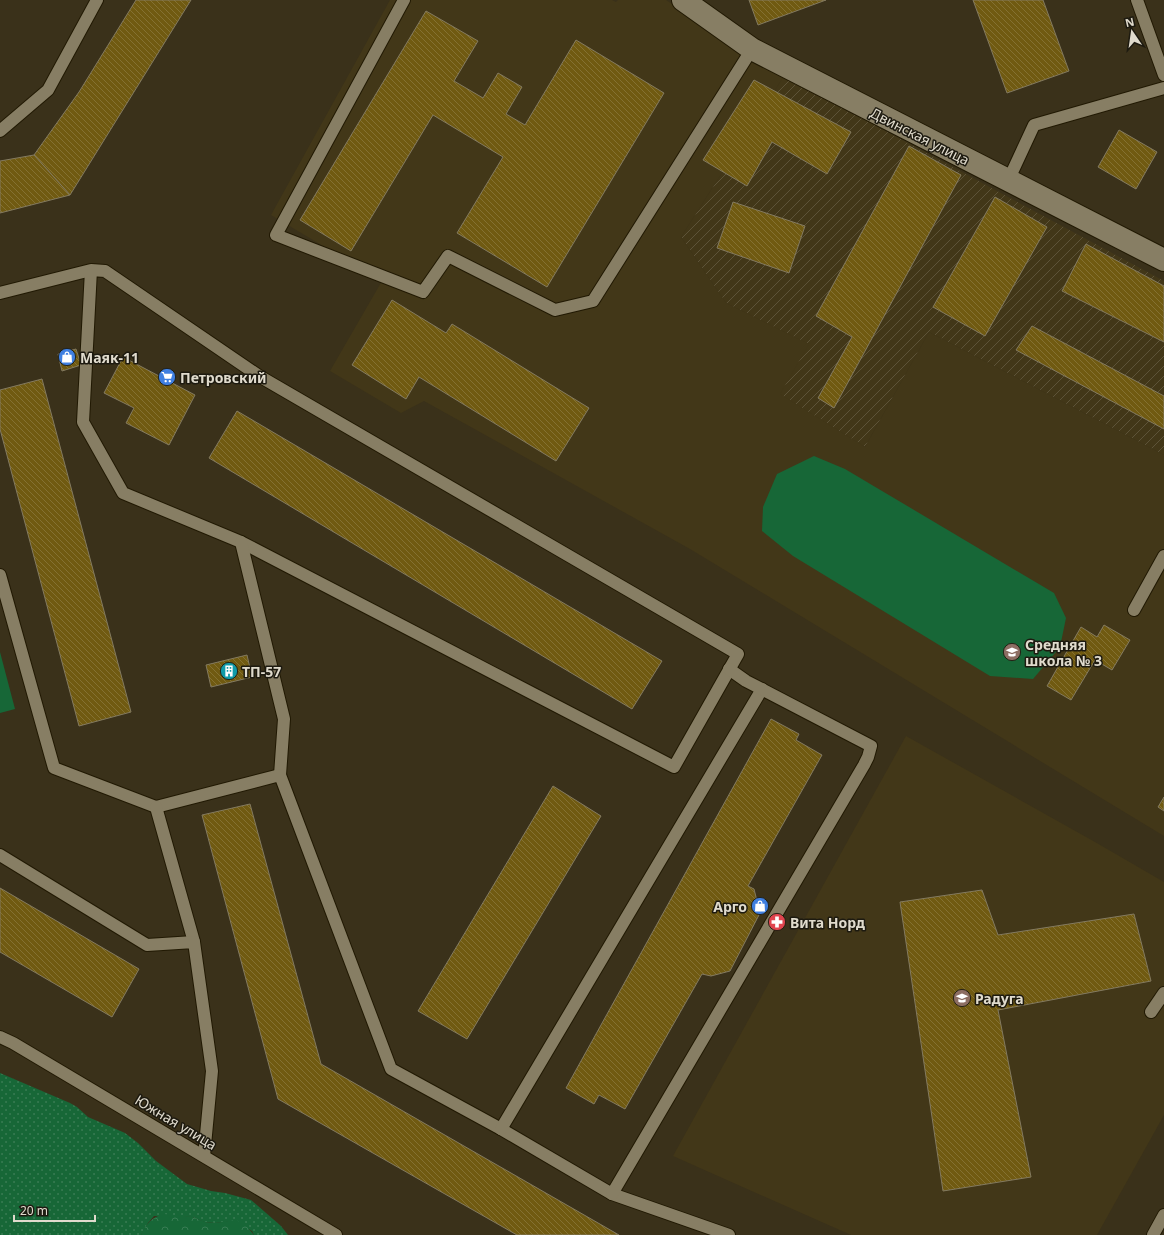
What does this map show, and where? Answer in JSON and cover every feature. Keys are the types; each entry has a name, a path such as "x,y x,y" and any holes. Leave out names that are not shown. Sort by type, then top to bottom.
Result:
{"street":[{"name":"Двинская улица","path":"683,0 752,49 1164,260"}],"lane":[{"path":"0,131 48,90 97,0"},
{"path":"404,0 276,235 423,292 448,256 555,310 593,301 752,49"},
{"path":"1137,0 1164,75"},
{"path":"1008,181 1034,125 1164,88"},
{"path":"0,293 91,270 105,271 259,376 738,654 674,767 241,542 123,493 83,422 91,270"},
{"path":"241,542 284,720 280,775 391,1069 501,1129 612,1194 729,1235"},
{"path":"1134,610 1164,556"},
{"path":"0,575 54,768 156,807 280,775"},
{"path":"612,1194 868,757 871,746 746,681 729,669"},
{"path":"501,1129 762,689"},
{"path":"156,807 194,942 212,1070 204,1156"},
{"path":"0,855 147,945 194,942"},
{"path":"1151,1012 1164,993"},
{"name":"Южная улица","path":"0,1037 13,1043 336,1235"},
{"path":"1152,1235 1164,1216"}],"shaded area":[{"path":"390,0 612,0 616,2 618,0 666,0 731,44 784,76 681,237 726,303 809,344 780,394 865,447 929,332 1164,455 1164,836 690,549 424,401 401,413 330,371 382,281 271,215"},
{"path":"784,76 1164,281 1164,455 929,332 865,447 779,394 808,344 726,303 681,237"},
{"name":"Радуга","path":"906,736 1164,882 1164,1115 1097,1235 851,1235 673,1156"}],"green space":[{"path":"814,456 845,469 1054,593 1066,618 1060,647 1033,679 990,676 793,556 762,531 763,507 777,474"},
{"path":"0,652 15,709 0,713"},
{"path":"0,1073 70,1103 88,1117 125,1133 138,1143 156,1161 187,1184 251,1200 281,1226 288,1235 254,1235 252,1231 235,1221 215,1223 204,1222 193,1217 154,1216 141,1235 0,1235"},
{"path":"164,1214 193,1217 205,1222 215,1223 235,1220 244,1223 254,1235 141,1235 150,1222 156,1217"}],"building":[{"path":"136,0 191,0 70,195 34,155 79,92"},
{"path":"749,0 826,0 758,25"},
{"path":"973,0 1043,0 1069,71 1007,93"},
{"path":"426,11 478,41 454,81 483,98 498,73 522,87 506,114 525,125 576,40 664,93 547,287 457,233 503,157 433,115 351,251 300,220"},
{"path":"754,80 851,132 827,174 772,142 747,186 703,160"},
{"path":"1119,130 1157,152 1136,189 1098,167"},
{"path":"909,146 961,175 834,408 818,398 852,337 816,316"},
{"path":"34,155 70,195 0,213 0,161"},
{"path":"995,197 1047,227 985,336 933,307"},
{"path":"733,202 805,226 789,273 717,248"},
{"path":"1086,244 1164,286 1164,342 1062,291"},
{"path":"392,300 446,333 452,324 589,408 556,461 419,377 406,399 352,365"},
{"path":"1032,326 1164,396 1164,429 1016,350"},
{"path":"76,349 81,365 62,371 58,354"},
{"name":"Петровский","path":"123,357 195,395 169,445 126,423 134,408 104,393"},
{"path":"42,379 131,712 79,726 0,429 0,390"},
{"path":"237,411 662,661 632,709 209,458"},
{"path":"1104,625 1130,640 1112,670 1095,660 1071,700 1047,686 1081,627 1097,637"},
{"name":"ТП-57","path":"247,655 252,677 211,687 206,665"},
{"path":"771,719 799,734 796,740 822,755 748,886 754,889 760,913 730,971 711,976 702,974 625,1109 599,1095 594,1104 566,1088"},
{"path":"553,786 601,816 467,1039 418,1011"},
{"path":"1164,797 1164,811 1158,807"},
{"path":"250,804 321,1064 619,1235 517,1235 278,1099 202,815"},
{"path":"0,888 139,969 112,1017 0,952"},
{"path":"982,890 998,935 1134,914 1151,981 998,1010 1031,1177 943,1191 900,902"}],"place":[{"name":"Маяк-11","path":"67,357"},
{"name":"Петровский","path":"167,377"},
{"name":"Средняя школа № 3","path":"1012,652"},
{"name":"ТП-57","path":"229,671"},
{"name":"Арго","path":"760,906"},
{"name":"Вита Норд","path":"777,922"},
{"name":"Радуга","path":"962,998"}]}
